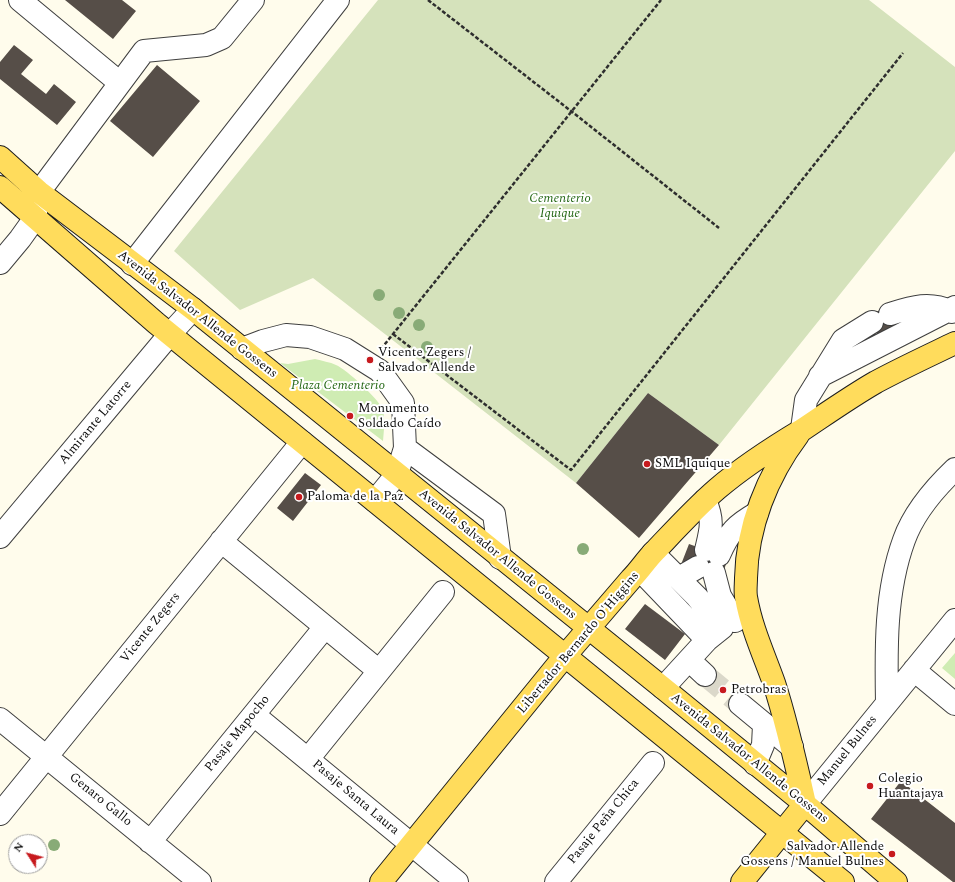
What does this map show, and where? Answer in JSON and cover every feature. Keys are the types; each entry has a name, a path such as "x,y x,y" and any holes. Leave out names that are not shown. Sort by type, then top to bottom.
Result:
{"main road":[{"name":"Avenida Salvador Allende Gossens","path":"0,157 39,192 193,309 663,688 805,804 896,882"},
{"path":"0,187 170,334 564,657 843,882"},
{"name":"Libertador Bernardo O'Higgins","path":"381,882 564,657 653,553 706,500 745,467 772,447 838,405 876,382 955,343"},
{"name":"Libertador Bernardo O'Higgins","path":"802,429 789,446 778,465 757,513 749,544 746,565 746,596 729,626 774,685 792,747 805,804"},
{"name":"Manuel Bulnes","path":"742,882 805,804"}],"street":[{"path":"20,0 120,83"},
{"path":"0,263 35,218 39,192 144,52 206,44 222,38 253,0"},
{"path":"132,264 338,0"},
{"path":"802,429 806,400 843,340 881,318 915,306 931,305 953,310"},
{"name":"Almirante Latorre","path":"0,537 170,334 193,309"},
{"path":"820,376 953,310"},
{"path":"242,349 263,341 286,336 310,337 345,348 380,372 403,403 405,448 397,474 375,501"},
{"name":"Vicente Zegers","path":"0,814 302,442"},
{"path":"405,448 494,514 500,558"},
{"path":"888,703 886,643 889,612 892,588 904,540 925,501 939,484 955,469"},
{"path":"706,500 711,514 709,561 729,626"},
{"path":"679,578 709,561 742,521 757,513"},
{"path":"221,541 379,671"},
{"path":"653,553 697,597 729,626"},
{"path":"640,570 729,626"},
{"path":"308,759 443,592"},
{"name":"Manuel Bulnes","path":"805,804 955,620"},
{"path":"663,688 689,660 729,626"},
{"name":"Pasaje Mapocho","path":"150,842 325,627"},
{"path":"689,660 705,675"},
{"path":"914,670 955,704"},
{"path":"740,704 792,747"},
{"name":"Pasaje Santa Laura","path":"254,715 457,882"},
{"name":"Genaro Gallo","path":"0,719 200,882"},
{"path":"755,764 762,745 764,725"},
{"name":"Pasaje Peña Chica","path":"556,882 653,763"}],"path":[{"path":"428,0 572,111 719,228"},
{"path":"370,364 661,0"},
{"path":"393,334 571,470 902,53"}],"green space":[{"name":"Cementerio Iquique","path":"378,0 869,0 955,67 955,151 719,445 648,393 576,483 313,278 240,310 174,251"},
{"name":"Plaza Cementerio","path":"315,359 336,365 347,372 381,405 384,422 383,441 280,363 288,364"},
{"path":"955,653 955,679 942,668"}],"building":[{"path":"65,0 122,0 136,11 113,39"},
{"path":"14,45 33,60 21,74 46,94 54,84 76,102 57,125 0,79 0,62"},
{"path":"157,65 200,101 153,157 110,121"},
{"path":"887,307 896,329 878,336 869,315"},
{"name":"SML Iquique","path":"648,393 719,445 639,538 576,483"},
{"name":"Paloma de la Paz","path":"305,473 321,485 293,521 277,508"},
{"path":"689,544 728,558 722,576 682,562"},
{"path":"645,604 685,634 665,660 625,629"},
{"path":"901,781 955,823 955,882 871,819"}],"tunnel":[{"path":"705,675 740,704"}],"place":[{"name":"Vicente Zegers / Salvador Allende","path":"370,360"},
{"name":"Monumento Soldado Caído","path":"350,416"},
{"name":"SML Iquique","path":"647,464"},
{"name":"Paloma de la Paz","path":"299,497"},
{"name":"Petrobras","path":"723,690"},
{"name":"Colegio Huantajaya","path":"870,786"},
{"name":"Salvador Allende Gossens / Manuel Bulnes","path":"892,854"}]}
